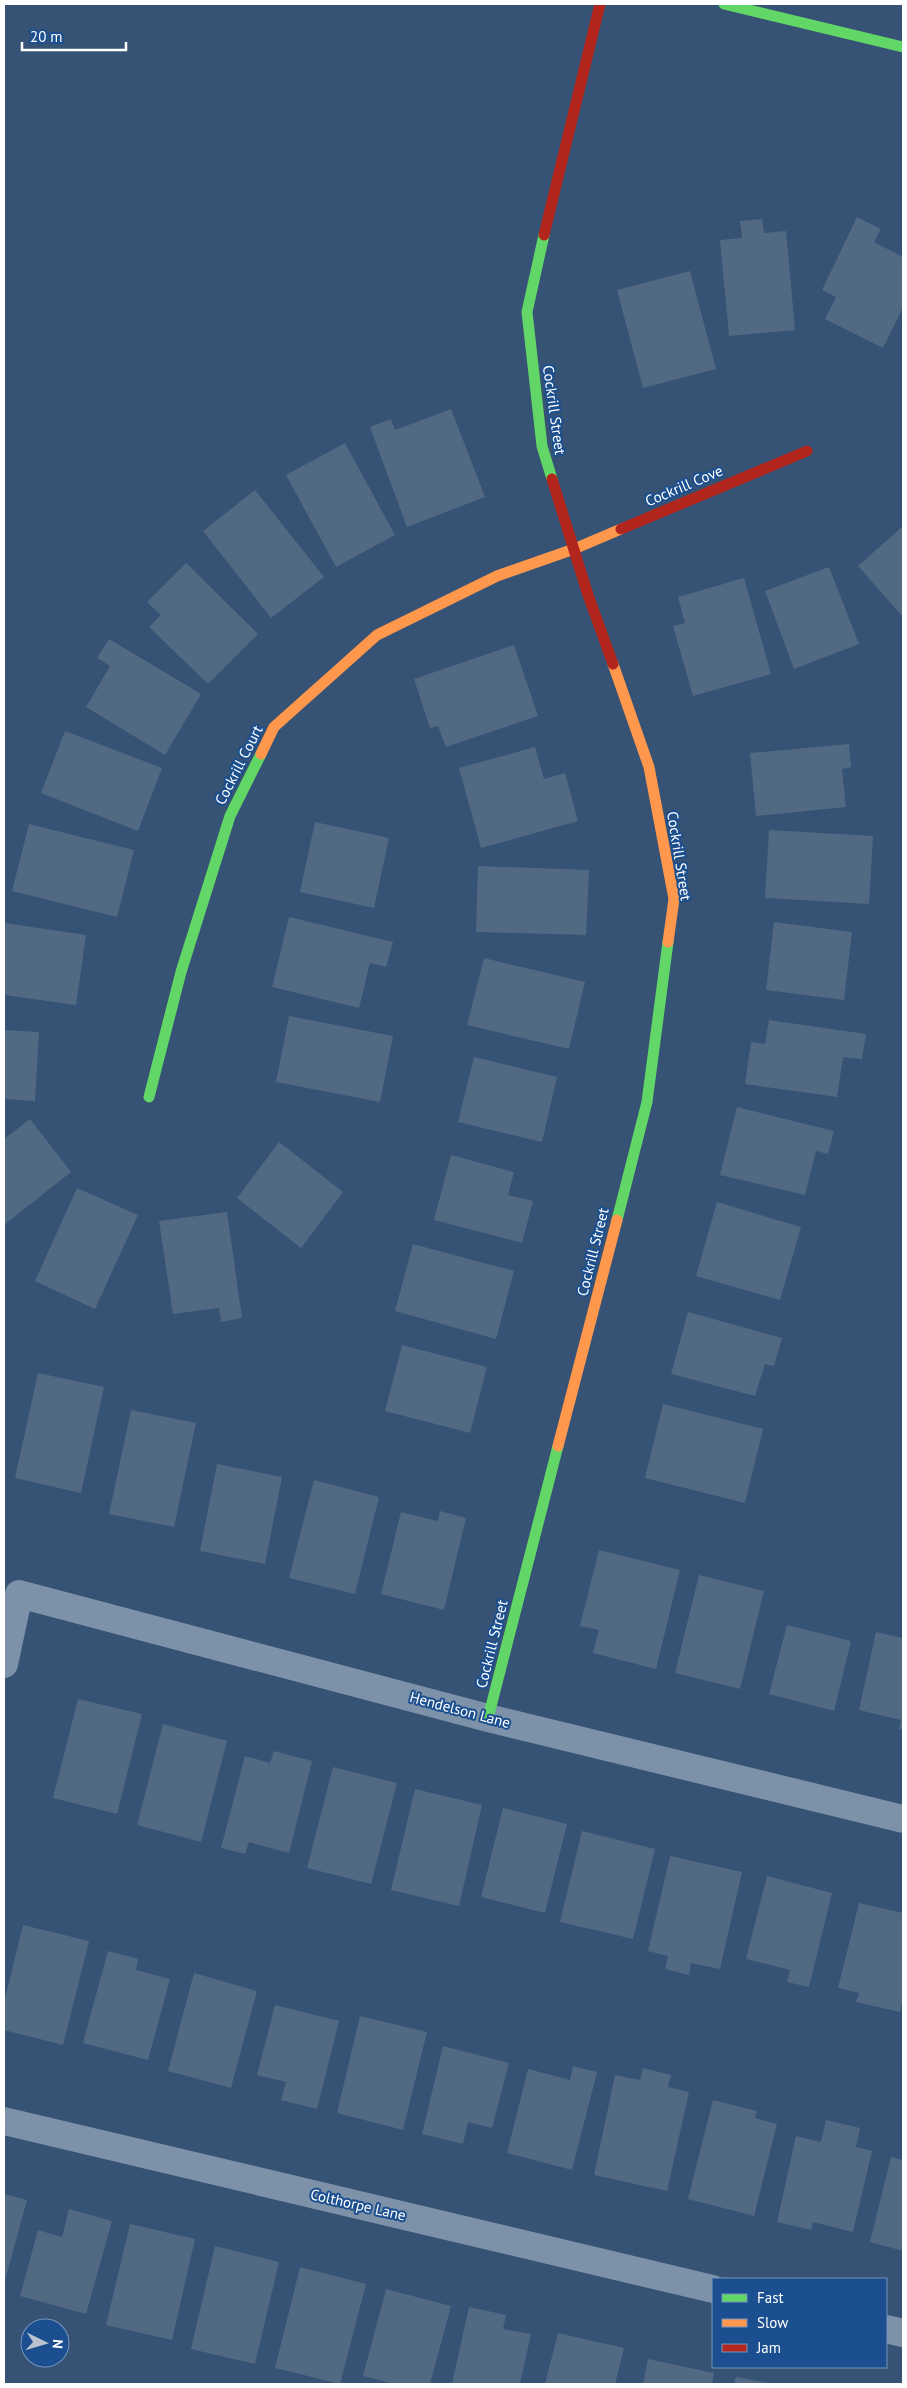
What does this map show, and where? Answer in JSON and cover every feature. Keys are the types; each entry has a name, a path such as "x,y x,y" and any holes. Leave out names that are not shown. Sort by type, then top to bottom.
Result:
{"street":[{"name":"Cockrill Street","path":"488,1718 647,1102 674,899 649,767 574,549 542,446 527,312 559,165 600,4"},
{"path":"724,4 903,47"},
{"name":"Cockrill Cove","path":"574,549 807,451"},
{"name":"Cockrill Court","path":"149,1097 181,972 230,816 274,727 376,635 497,576 574,549"},
{"name":"Hendelson Lane","path":"4,1664 19,1594 488,1718 903,1819"},
{"name":"Colthorpe Lane","path":"4,2121 712,2288"},
{"path":"887,2329 903,2333"}],"building":[{"path":"857,217 881,229 874,242 903,257 903,307 883,348 825,319 836,297 822,290"},
{"path":"762,219 764,233 786,231 795,330 729,336 720,240 742,238 740,221"},
{"path":"690,271 716,369 643,388 617,290"},
{"path":"451,409 485,497 407,527 370,427 391,419 395,430"},
{"path":"345,443 395,535 336,567 286,475"},
{"path":"255,490 324,577 271,618 203,531"},
{"path":"903,526 903,617 858,566"},
{"path":"186,563 258,634 208,684 149,627 161,615 147,602"},
{"path":"829,567 859,644 794,669 765,591"},
{"path":"744,578 771,674 693,696 673,626 685,623 678,597"},
{"path":"109,639 201,694 165,755 86,707 110,666 97,658"},
{"path":"514,645 538,716 446,747 438,726 430,728 414,679"},
{"path":"65,731 162,768 138,831 41,793"},
{"path":"849,744 851,767 842,769 846,807 756,816 750,753"},
{"path":"535,747 544,779 565,773 578,821 481,848 459,768"},
{"path":"315,822 389,838 374,908 300,892"},
{"path":"29,824 134,850 117,917 12,891"},
{"path":"769,830 873,836 869,904 765,898"},
{"path":"478,866 589,870 586,935 476,932"},
{"path":"289,917 393,942 386,967 370,963 359,1008 272,987"},
{"path":"774,922 852,932 844,1000 766,990"},
{"path":"4,923 86,935 76,1005 4,995"},
{"path":"484,958 585,982 569,1049 467,1025"},
{"path":"289,1016 393,1036 380,1102 276,1082"},
{"path":"769,1020 866,1034 862,1059 843,1057 837,1097 745,1084 751,1042 765,1044"},
{"path":"4,1030 39,1032 35,1101 4,1099"},
{"path":"474,1057 557,1077 542,1142 458,1122"},
{"path":"737,1107 834,1131 828,1154 816,1151 805,1195 720,1175"},
{"path":"30,1119 71,1172 4,1225 4,1139"},
{"path":"279,1142 343,1192 301,1248 237,1198"},
{"path":"451,1155 514,1172 508,1195 533,1201 522,1243 434,1220"},
{"path":"77,1188 138,1215 95,1309 35,1281"},
{"path":"717,1202 801,1227 780,1300 696,1276"},
{"path":"227,1212 242,1318 221,1322 219,1308 173,1314 159,1221"},
{"path":"413,1244 514,1271 496,1339 395,1311"},
{"path":"688,1312 782,1338 774,1366 765,1364 755,1396 671,1374"},
{"path":"402,1345 487,1367 470,1433 385,1411"},
{"path":"38,1373 104,1387 81,1493 15,1478"},
{"path":"663,1404 763,1429 745,1503 645,1478"},
{"path":"131,1410 196,1423 174,1527 109,1514"},
{"path":"217,1464 282,1477 265,1564 200,1551"},
{"path":"314,1480 379,1497 355,1594 289,1578"},
{"path":"440,1511 466,1518 444,1610 381,1594 401,1512 438,1521"},
{"path":"599,1550 680,1570 656,1669 593,1653 599,1630 580,1626"},
{"path":"699,1575 764,1591 740,1689 675,1673"},
{"path":"787,1625 851,1641 834,1711 769,1694"},
{"path":"876,1632 903,1638 903,1730 899,1729 901,1720 859,1710"},
{"path":"78,1699 142,1714 117,1814 53,1798"},
{"path":"163,1724 227,1741 201,1842 137,1825"},
{"path":"274,1751 312,1761 289,1853 249,1842 245,1854 221,1848 245,1756 270,1763"},
{"path":"333,1767 397,1783 371,1884 307,1868"},
{"path":"415,1789 482,1805 459,1906 391,1890"},
{"path":"503,1808 567,1824 545,1913 481,1897"},
{"path":"582,1831 655,1849 633,1939 560,1922"},
{"path":"670,1856 742,1872 720,1969 691,1963 689,1975 665,1969 668,1956 648,1951"},
{"path":"767,1876 832,1893 809,1987 787,1982 790,1970 746,1959"},
{"path":"859,1903 903,1913 903,1999 900,2012 856,2002 859,1993 838,1988"},
{"path":"23,1925 89,1941 63,2045 4,2030 4,2003"},
{"path":"108,1951 138,1959 136,1970 170,1979 148,2060 83,2043"},
{"path":"194,1973 257,1991 231,2088 168,2071"},
{"path":"275,2005 339,2021 317,2109 281,2100 286,2082 257,2075"},
{"path":"360,2016 427,2032 403,2130 337,2113"},
{"path":"443,2046 509,2063 492,2128 468,2122 463,2144 422,2134"},
{"path":"573,2066 597,2072 572,2170 507,2153 528,2069 570,2080"},
{"path":"643,2068 671,2075 668,2087 689,2092 667,2191 594,2175 615,2075 640,2080"},
{"path":"713,2100 757,2111 755,2118 777,2124 754,2216 688,2199"},
{"path":"826,2120 860,2128 856,2147 872,2151 853,2232 813,2222 811,2230 777,2222 796,2136 821,2142"},
{"path":"891,2157 903,2160 903,2251 870,2242"},
{"path":"4,2194 27,2200 4,2284"},
{"path":"69,2209 112,2221 86,2314 20,2296 38,2230 62,2237"},
{"path":"130,2224 195,2239 172,2340 106,2325"},
{"path":"215,2246 279,2262 255,2364 191,2349"},
{"path":"300,2267 366,2284 340,2384 275,2368"},
{"path":"386,2289 451,2306 430,2384 394,2384 363,2376"},
{"path":"469,2307 506,2315 503,2329 531,2334 520,2384 452,2384"},
{"path":"558,2333 624,2348 615,2384 545,2384"},
{"path":"648,2359 714,2373 712,2384 643,2384"},
{"path":"736,2377 769,2383 769,2384 734,2384"}],"traffic: fast":[{"path":"724,4 903,47"},
{"path":"544,235 527,312 542,446 552,479"},
{"path":"149,1097 181,972 230,816 261,754"},
{"path":"617,1220 647,1102 668,942"},
{"path":"488,1718 558,1446"}],"traffic: slow":[{"path":"261,754 274,727 377,635 497,576 574,549 621,529"},
{"path":"613,664 649,767 674,899 668,942"},
{"path":"558,1446 617,1220"}],"traffic: jam":[{"path":"544,235 600,4"},
{"path":"621,529 807,451"},
{"path":"552,479 588,595 613,664"}]}
